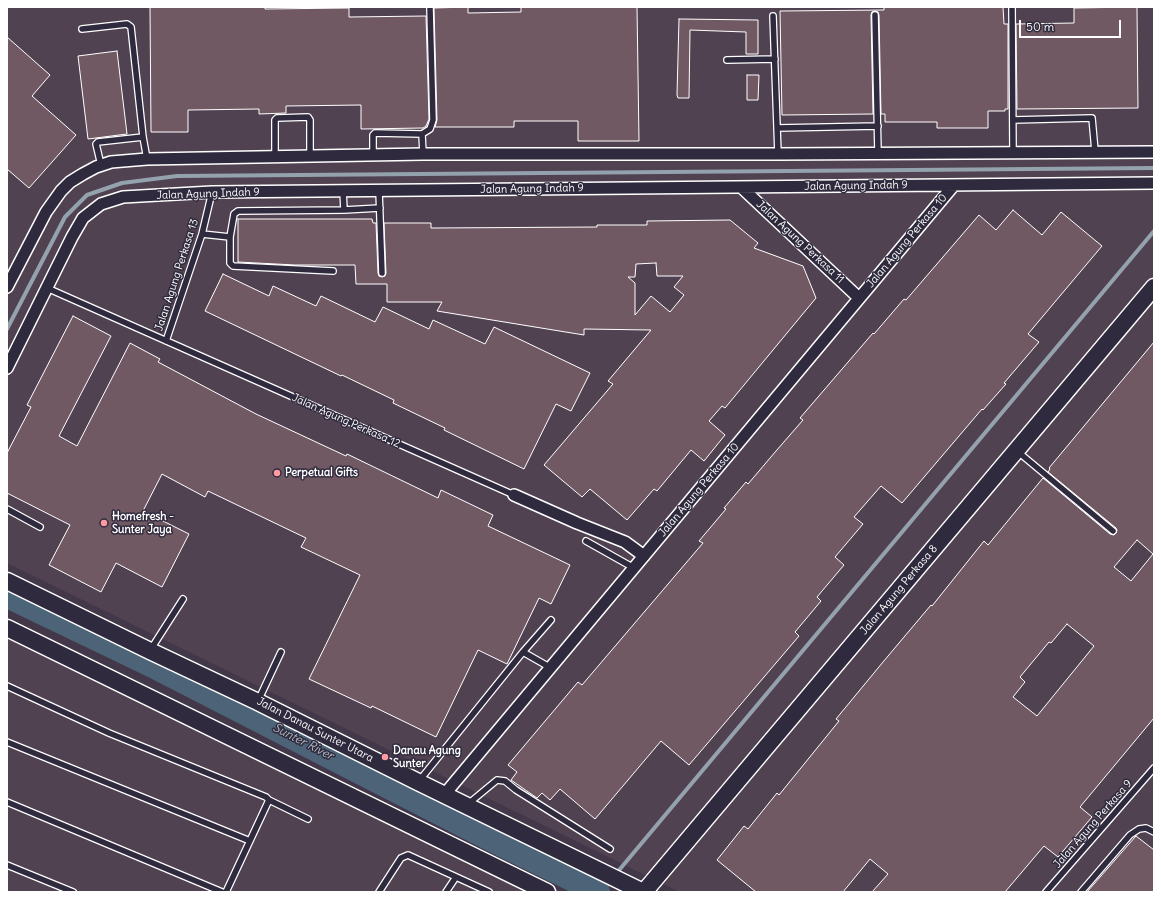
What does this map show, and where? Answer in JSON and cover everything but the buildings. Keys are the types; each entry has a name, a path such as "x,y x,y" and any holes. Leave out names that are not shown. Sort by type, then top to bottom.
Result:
{"main road":[{"name":"Jalan Agung Perkasa 8","path":"640,891 1154,287"},
{"name":"Jalan Danau Sunter Utara","path":"7,581 258,702 640,891"},
{"path":"7,628 547,892"}],"street":[{"path":"7,286 46,212 61,191 70,182 83,174 111,162 147,159 423,154 1154,152"},
{"name":"Jalan Agung Indah 9","path":"7,368 72,236 83,218 101,204 123,197 212,192 1154,183"},
{"name":"Jalan Agung Perkasa 10","path":"444,795 954,185"},
{"name":"Jalan Agung Perkasa 11","path":"741,187 859,298"},
{"name":"Jalan Agung Perkasa 12","path":"514,495 626,542 644,556"}],"lane":[{"path":"1012,7 1013,152"},
{"path":"374,155 373,135 375,133 422,134 430,129 433,120 430,8"},
{"path":"875,14 878,153"},
{"path":"773,16 778,154"},
{"path":"82,30 127,24 131,28 143,137 147,159"},
{"path":"727,60 775,59"},
{"path":"275,157 275,120 277,118 308,117 310,120 310,157"},
{"path":"1013,120 1092,118 1095,151"},
{"path":"777,128 878,126"},
{"path":"422,134 423,154"},
{"path":"101,165 96,144 98,142 143,137"},
{"path":"343,191 344,210"},
{"path":"379,191 382,273"},
{"name":"Jalan Agung Perkasa 13","path":"166,341 202,234 212,192"},
{"path":"333,271 233,266 230,263 230,237 234,214 238,211 344,210 380,208"},
{"path":"202,234 230,237"},
{"name":"Jalan Agung Perkasa 12","path":"47,288 514,495"},
{"path":"1016,451 1114,531"},
{"path":"7,509 40,527"},
{"path":"586,541 634,568"},
{"path":"150,651 183,599"},
{"path":"418,782 522,652 551,620"},
{"path":"258,702 281,652"},
{"path":"522,652 551,668"},
{"path":"7,686 109,733 266,797 269,800 308,819"},
{"path":"7,742 250,841"},
{"name":"Jalan Agung Perkasa 9","path":"1046,892 1154,768"},
{"path":"466,806 497,780 505,781 516,790 610,849"},
{"path":"226,892 269,800"},
{"path":"7,802 222,892"},
{"path":"1081,892 1130,835 1139,829 1146,828 1154,832"},
{"path":"379,892 401,858 408,855 489,892"},
{"path":"7,865 73,892"},
{"path":"446,892 456,877"}],"shaded area":[{"path":"7,7 1154,7 1154,892 680,892 7,563"},
{"path":"7,638 527,892 7,892"}],"waterway":[{"path":"7,329 65,217 87,195 122,183 177,176 1154,168"},
{"path":"615,875 1154,231"},
{"name":"Sunter River","path":"7,596 157,668 494,841 598,892"},
{"path":"601,892 611,880"}],"place":[{"name":"Perpetual Gifts","path":"277,473"},
{"name":"Homefresh - Sunter Jaya","path":"104,523"},
{"name":"Danau Agung Sunter","path":"385,757"}]}
